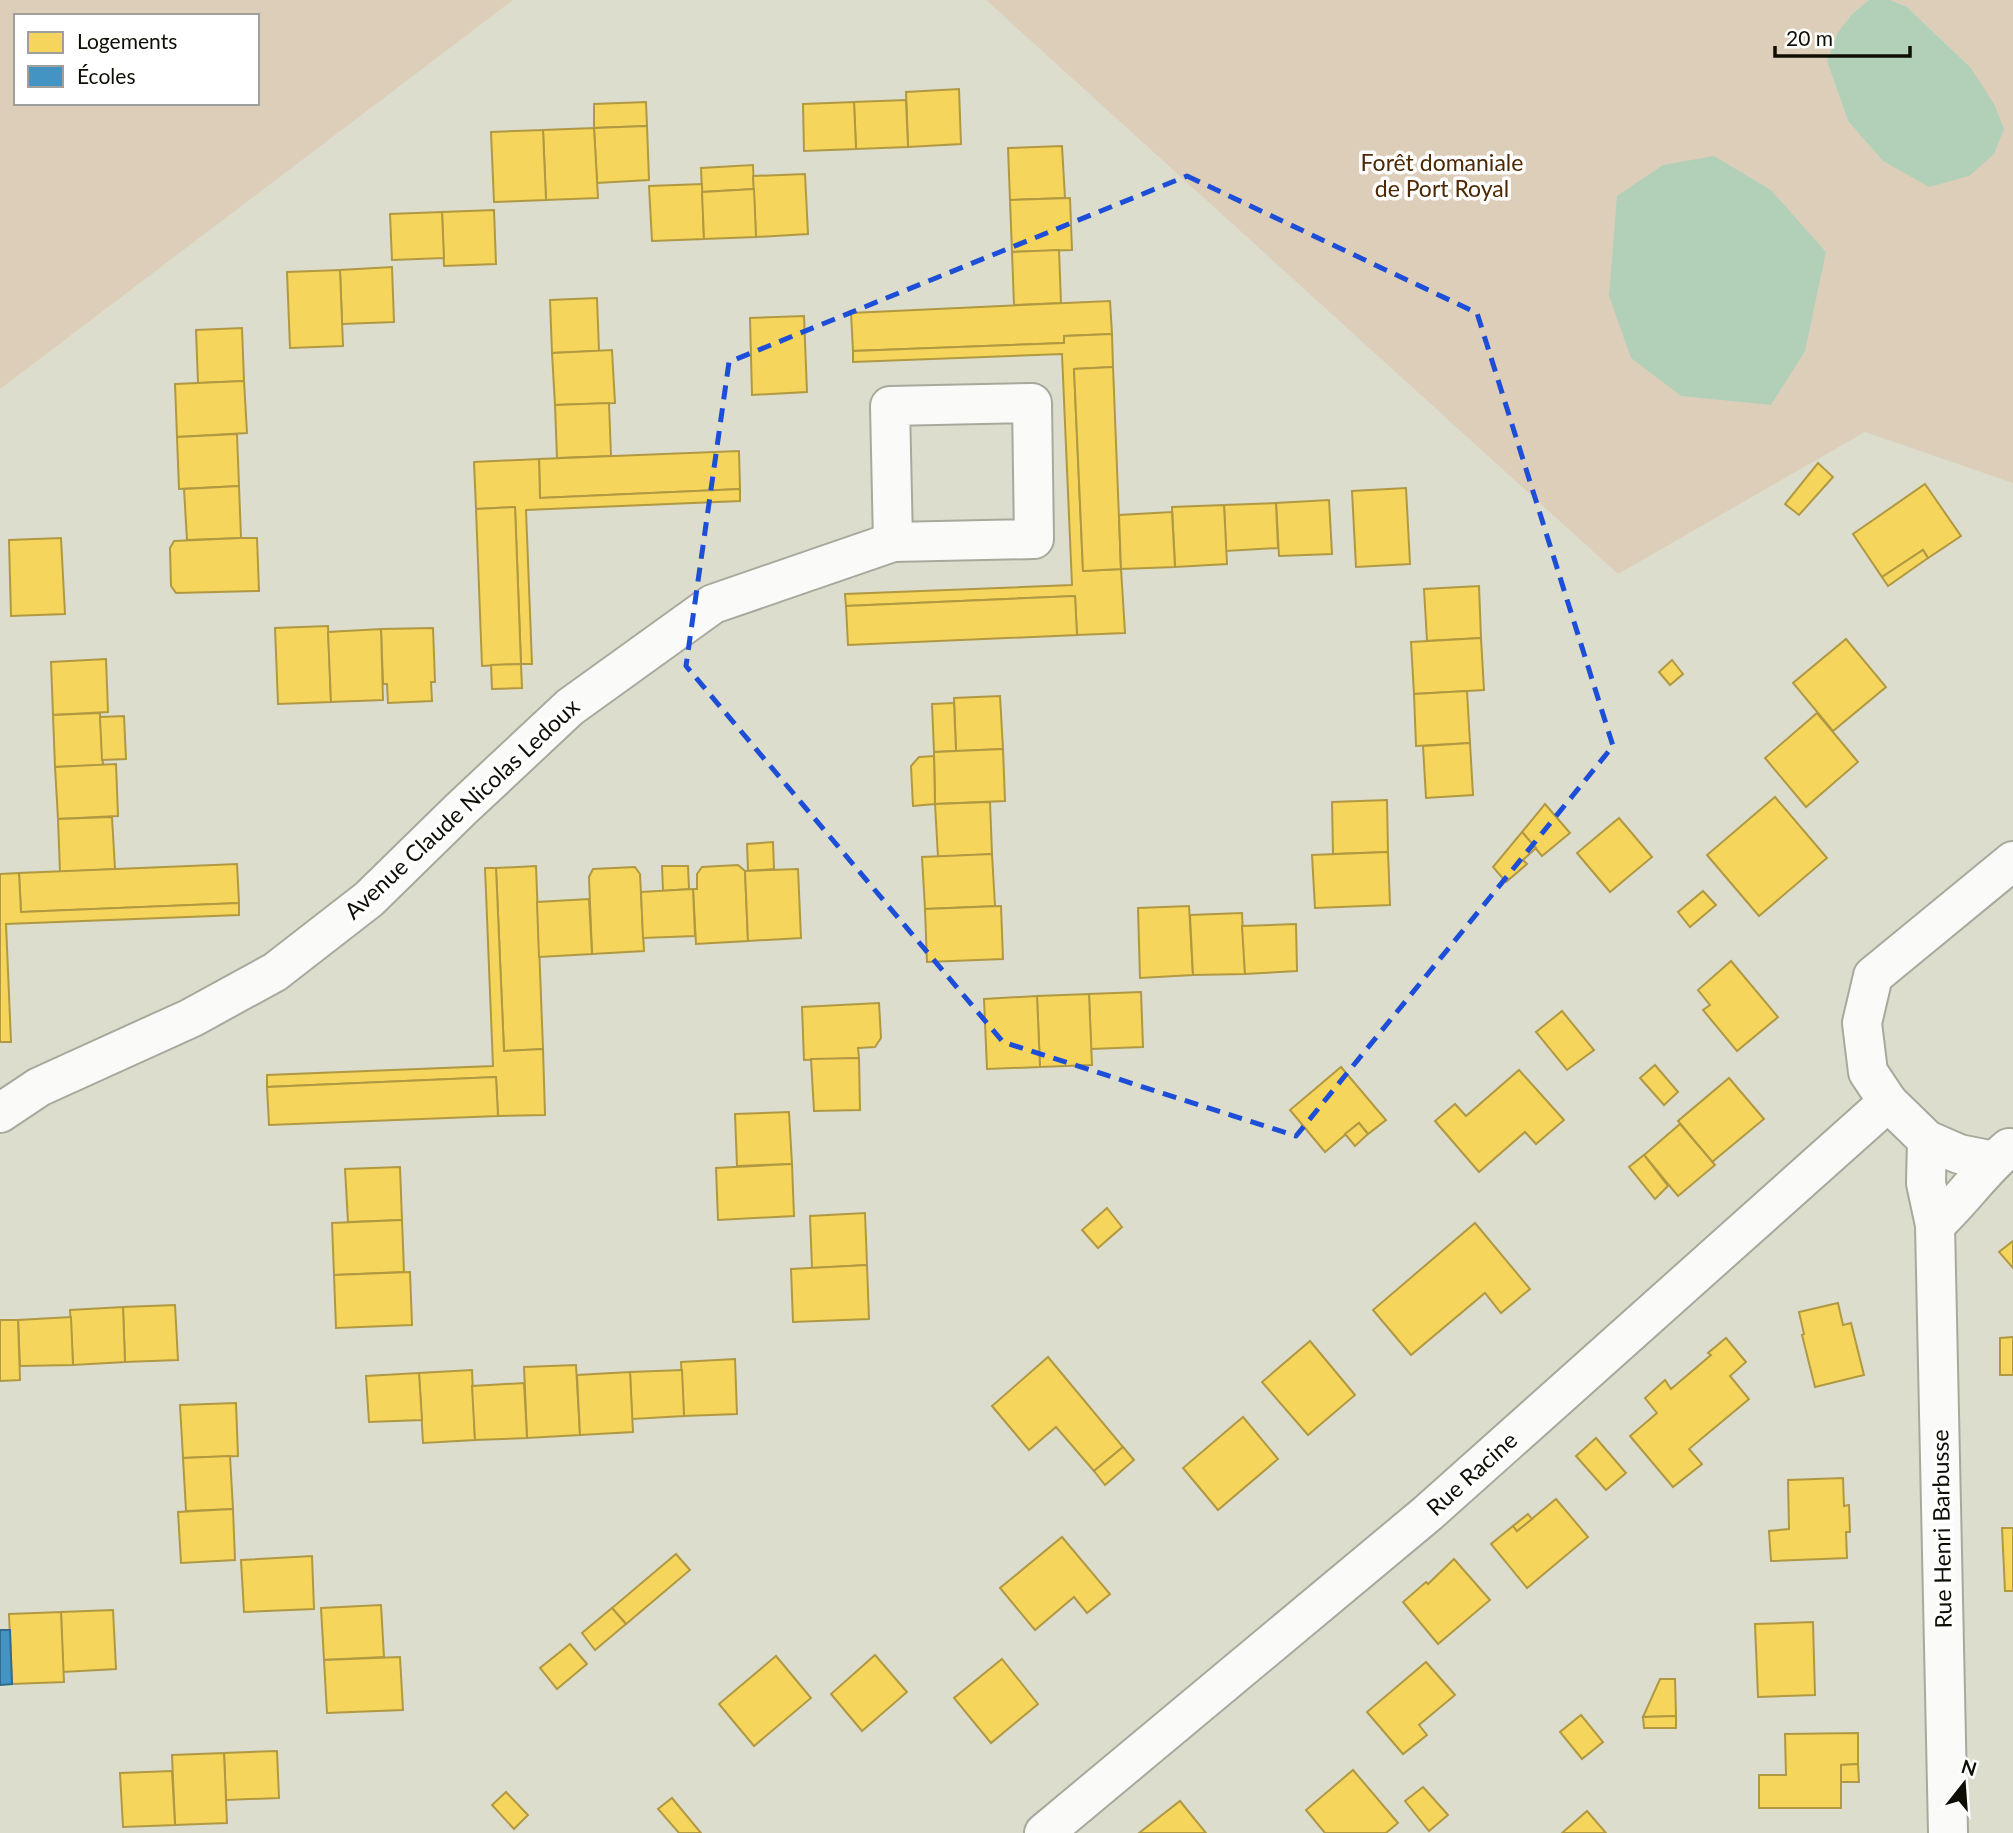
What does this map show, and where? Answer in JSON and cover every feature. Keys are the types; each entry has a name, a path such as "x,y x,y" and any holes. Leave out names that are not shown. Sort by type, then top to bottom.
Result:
{"street":[{"name":"Avenue Claude Nicolas Ledoux","path":"0,1113 39,1087 191,1018 275,972 369,899 461,808 570,707 713,604 893,542 1034,539 1032,403 890,406 893,542"},
{"path":"2003,1153 1959,1154 1927,1140 1888,1102 1868,1072 1862,1023 1873,975 2013,861"},
{"name":"Rue Racine","path":"1044,1833 1428,1513 1888,1102"},
{"name":"Rue Henri Barbusse","path":"1927,1140 1926,1183 1935,1225 1948,1833"},
{"path":"1935,1225 2003,1153"}],"highlighted area":[{"path":"1187,176 1477,313 1613,746 1296,1136 1003,1042 686,666 729,362"}],"green space":[{"path":"0,0 513,0 0,389"},
{"name":"Forêt domaniale de Port Royal","path":"986,0 1869,0 1852,14 1838,32 1827,61 1848,121 1883,161 1971,68 1907,7 1890,0 2013,0 2013,483 1865,432 1618,574","holes":["1715,157 1771,190 1663,165"]}],"shaded area":[{"path":"1869,0 1890,0 1907,7 1971,68 1994,104 2004,129 1994,154 1969,176 1929,187 1883,161 1848,121 1827,61 1838,32 1852,14"},
{"path":"1714,156 1771,190 1826,252 1805,351 1771,405 1681,396 1631,358 1609,296 1617,196 1663,165"}],"building: Logements":[{"path":"959,89 961,144 908,147 906,92"},
{"path":"906,100 908,147 856,149 854,102"},
{"path":"646,102 647,126 594,128 594,104"},
{"path":"854,102 856,149 804,151 803,104"},
{"path":"647,126 649,180 597,183 594,128"},
{"path":"594,128 598,198 546,200 543,130"},
{"path":"543,130 546,200 494,202 491,132"},
{"path":"1062,146 1065,198 1010,200 1008,148"},
{"path":"753,165 754,189 702,192 701,168"},
{"path":"805,174 808,234 756,237 753,176"},
{"path":"702,184 704,239 652,241 649,186"},
{"path":"754,189 756,237 704,239 702,192"},
{"path":"1070,198 1072,250 1012,252 1010,200"},
{"path":"494,210 496,264 444,266 442,212"},
{"path":"442,212 444,258 392,260 390,214"},
{"path":"1059,250 1061,303 1014,305 1012,252"},
{"path":"392,267 394,322 342,324 340,270"},
{"path":"340,270 343,346 290,348 287,272"},
{"path":"597,298 599,351 552,353 550,300"},
{"path":"1110,301 1112,334 1064,336 1064,343 853,351 851,313"},
{"path":"804,316 807,392 752,395 750,318"},
{"path":"242,328 244,381 198,383 196,330"},
{"path":"1112,334 1113,367 1074,369 1083,571 1121,569 1125,633 1077,635 1075,596 846,606 845,594 1072,585 1062,354 853,362 853,351 1064,343 1064,336"},
{"path":"612,350 615,403 555,405 552,353"},
{"path":"1113,367 1121,569 1083,571 1074,369"},
{"path":"244,381 247,433 177,437 175,384"},
{"path":"609,403 611,456 557,458 555,405"},
{"path":"237,434 239,486 179,489 177,437"},
{"path":"739,451 740,489 540,498 539,459"},
{"path":"539,459 540,498 740,489 740,501 526,510 532,664 521,664 515,507 476,509 474,462"},
{"path":"1818,463 1833,477 1799,515 1785,504"},
{"path":"1925,484 1961,536 1928,558 1923,550 1882,577 1853,534"},
{"path":"239,486 241,538 187,540 184,489"},
{"path":"1406,488 1410,564 1356,567 1352,491"},
{"path":"1329,500 1332,554 1279,556 1276,503"},
{"path":"1276,503 1278,548 1226,551 1224,505"},
{"path":"1224,505 1227,564 1175,567 1172,507"},
{"path":"515,507 521,664 482,666 476,509"},
{"path":"1172,512 1175,567 1121,569 1119,515"},
{"path":"61,538 65,614 11,616 9,540"},
{"path":"257,538 259,591 176,593 171,586 170,548 174,541"},
{"path":"1923,550 1928,558 1888,586 1882,577"},
{"path":"1479,586 1481,638 1427,641 1424,589"},
{"path":"1075,596 1077,635 848,645 846,606"},
{"path":"328,626 331,702 278,704 275,628"},
{"path":"433,628 435,682 431,682 432,701 388,703 387,684 383,684 381,629"},
{"path":"381,629 383,700 331,702 328,632"},
{"path":"1481,638 1484,690 1414,694 1411,642"},
{"path":"1846,639 1886,687 1833,731 1793,683"},
{"path":"106,659 108,712 53,715 51,662"},
{"path":"1672,660 1683,674 1670,685 1659,672"},
{"path":"521,664 522,688 492,689 491,665"},
{"path":"1467,691 1470,743 1416,746 1414,694"},
{"path":"1000,696 1003,749 956,751 954,698"},
{"path":"954,703 956,751 934,752 932,704"},
{"path":"100,713 103,765 55,767 53,715"},
{"path":"1817,713 1858,762 1806,807 1765,758"},
{"path":"124,716 126,759 102,760 100,717"},
{"path":"1470,743 1473,795 1426,798 1423,746"},
{"path":"1003,749 1005,801 935,804 934,752"},
{"path":"934,756 935,804 913,806 911,766 919,757"},
{"path":"116,764 118,816 58,819 55,767"},
{"path":"1775,797 1827,858 1759,916 1707,855"},
{"path":"1387,800 1388,852 1333,854 1332,802"},
{"path":"990,802 992,854 938,857 935,804"},
{"path":"1545,804 1570,833 1542,856 1522,832"},
{"path":"112,817 115,869 60,872 58,819"},
{"path":"1619,818 1652,857 1610,892 1577,853"},
{"path":"1522,832 1536,848 1523,860 1527,864 1506,882 1493,867"},
{"path":"773,842 774,869 748,871 747,844"},
{"path":"1388,852 1390,905 1315,908 1312,855"},
{"path":"992,854 995,906 925,909 922,857"},
{"path":"237,864 239,903 21,912 19,873"},
{"path":"738,865 745,871 748,941 696,944 693,889 697,889 697,874 702,867"},
{"path":"536,866 543,1049 504,1051 496,868"},
{"path":"662,866 688,866 689,889 663,891"},
{"path":"635,867 640,874 644,951 592,954 589,877 593,869"},
{"path":"485,868 496,868 504,1051 543,1049 545,1115 498,1116 496,1077 267,1087 267,1075 493,1066"},
{"path":"798,869 801,938 748,941 745,871"},
{"path":"19,873 21,912 239,903 239,915 6,924 11,1042 0,1042 0,874"},
{"path":"693,889 695,936 643,938 641,892"},
{"path":"1703,891 1716,905 1690,927 1678,912"},
{"path":"589,899 592,954 539,957 537,902"},
{"path":"1001,906 1003,959 927,962 925,909"},
{"path":"1189,906 1193,975 1140,978 1138,908"},
{"path":"1242,913 1245,974 1193,975 1190,915"},
{"path":"1296,924 1297,971 1245,974 1242,926"},
{"path":"1731,961 1778,1017 1737,1051 1703,1010 1710,1005 1698,990"},
{"path":"1141,992 1143,1047 1091,1049 1089,994"},
{"path":"1089,994 1092,1065 1040,1067 1037,996"},
{"path":"1037,996 1040,1067 987,1069 984,999"},
{"path":"879,1003 881,1038 875,1047 858,1048 859,1058 804,1060 802,1007"},
{"path":"1562,1011 1594,1050 1567,1070 1536,1032"},
{"path":"859,1058 860,1110 814,1111 811,1059"},
{"path":"1655,1065 1678,1092 1664,1105 1640,1078"},
{"path":"1341,1067 1386,1120 1368,1134 1359,1123 1325,1152 1290,1110"},
{"path":"1519,1070 1564,1120 1536,1144 1525,1132 1479,1172 1435,1121 1455,1104 1466,1116"},
{"path":"496,1077 498,1116 269,1125 267,1087"},
{"path":"1729,1078 1764,1119 1712,1162 1678,1121"},
{"path":"789,1112 792,1164 737,1166 735,1114"},
{"path":"1359,1123 1368,1134 1355,1146 1345,1134"},
{"path":"1680,1124 1715,1165 1678,1196 1644,1155"},
{"path":"1644,1155 1668,1186 1655,1199 1629,1167"},
{"path":"792,1164 794,1216 718,1220 716,1168"},
{"path":"400,1167 402,1220 348,1222 345,1169"},
{"path":"1107,1208 1122,1227 1098,1248 1082,1230"},
{"path":"865,1213 867,1265 812,1268 810,1216"},
{"path":"402,1220 404,1272 334,1275 332,1223"},
{"path":"1475,1223 1530,1289 1501,1313 1485,1293 1411,1355 1373,1310"},
{"path":"2013,1241 2013,1268 1999,1252"},
{"path":"867,1265 869,1319 793,1322 791,1269"},
{"path":"410,1272 412,1325 336,1328 334,1275"},
{"path":"1838,1303 1843,1325 1851,1323 1864,1375 1815,1387 1799,1312"},
{"path":"175,1305 178,1360 125,1362 123,1307"},
{"path":"123,1307 125,1362 73,1365 70,1310"},
{"path":"71,1317 73,1365 20,1366 18,1320"},
{"path":"0,1320 18,1320 20,1380 0,1381"},
{"path":"2013,1337 2013,1375 2000,1375 2000,1338"},
{"path":"1726,1338 1746,1362 1730,1376 1749,1399 1689,1449 1702,1464 1673,1487 1630,1436 1657,1413 1645,1398 1665,1380 1671,1389 1711,1355 1708,1353"},
{"path":"1310,1341 1355,1395 1308,1435 1262,1382"},
{"path":"1048,1357 1123,1447 1094,1471 1056,1427 1029,1450 992,1406"},
{"path":"735,1359 737,1414 684,1416 681,1362"},
{"path":"576,1365 580,1435 527,1438 524,1367"},
{"path":"472,1370 475,1440 423,1443 419,1373"},
{"path":"682,1370 684,1416 632,1419 630,1372"},
{"path":"630,1372 633,1432 580,1435 577,1375"},
{"path":"419,1373 422,1420 369,1422 366,1376"},
{"path":"524,1383 527,1438 475,1440 472,1386"},
{"path":"236,1403 238,1456 183,1458 180,1405"},
{"path":"1243,1417 1278,1459 1218,1510 1183,1468"},
{"path":"1596,1438 1626,1473 1606,1490 1576,1456"},
{"path":"1123,1447 1134,1460 1105,1485 1094,1471"},
{"path":"230,1456 233,1509 186,1511 183,1458"},
{"path":"1843,1478 1844,1506 1849,1505 1847,1558 1771,1561 1769,1531 1789,1529 1788,1480"},
{"path":"1556,1499 1588,1537 1527,1588 1491,1544 1513,1526 1517,1531"},
{"path":"233,1509 235,1560 181,1563 178,1512"},
{"path":"1528,1514 1532,1519 1517,1531 1513,1526"},
{"path":"2002,1528 2013,1528 2013,1591 2005,1591"},
{"path":"1062,1537 1110,1594 1087,1613 1074,1597 1035,1630 1000,1588"},
{"path":"676,1554 690,1570 626,1624 612,1608"},
{"path":"312,1556 314,1609 244,1612 241,1560"},
{"path":"1454,1559 1490,1600 1438,1644 1403,1602 1426,1582 1428,1584"},
{"path":"381,1605 384,1657 324,1660 321,1608"},
{"path":"612,1608 626,1624 595,1650 582,1633"},
{"path":"113,1610 116,1669 63,1672 61,1612"},
{"path":"61,1612 64,1682 12,1684 9,1614"},
{"path":"1813,1622 1815,1695 1758,1697 1755,1624"},
{"path":"570,1644 587,1664 557,1689 540,1668"},
{"path":"875,1655 907,1692 862,1731 831,1694"},
{"path":"776,1656 811,1698 754,1746 719,1704"},
{"path":"400,1657 403,1710 327,1713 324,1660"},
{"path":"1002,1659 1038,1704 991,1743 954,1698"},
{"path":"1426,1662 1455,1695 1419,1725 1427,1735 1403,1754 1367,1712"},
{"path":"1660,1679 1675,1679 1676,1716 1643,1717"},
{"path":"1581,1715 1603,1742 1582,1759 1560,1732"},
{"path":"1676,1716 1676,1728 1644,1728 1643,1717"},
{"path":"1858,1733 1858,1764 1841,1765 1841,1808 1759,1808 1759,1775 1786,1775 1785,1734"},
{"path":"277,1751 279,1798 226,1800 224,1753"},
{"path":"224,1753 227,1823 175,1825 172,1755"},
{"path":"1858,1764 1859,1782 1841,1782 1841,1765"},
{"path":"1353,1770 1398,1823 1386,1833 1325,1833 1306,1810"},
{"path":"172,1771 175,1825 123,1827 120,1773"},
{"path":"1423,1787 1448,1815 1429,1831 1405,1801"},
{"path":"506,1792 528,1815 514,1829 492,1805"},
{"path":"672,1798 701,1833 679,1833 658,1809"},
{"path":"1180,1801 1206,1833 1139,1833"},
{"path":"1587,1811 1606,1833 1562,1833"}],"building: Écoles":[{"path":"0,1630 10,1630 12,1684 0,1685"}]}
